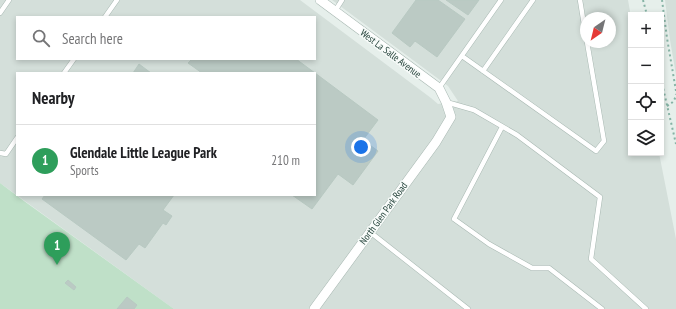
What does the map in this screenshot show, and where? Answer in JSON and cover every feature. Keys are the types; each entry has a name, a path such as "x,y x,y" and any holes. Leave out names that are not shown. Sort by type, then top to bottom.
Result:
{"street":[{"name":"West La Salle Avenue","path":"320,0 439,88 451,116"},
{"name":"North Glen Park Road","path":"314,309 436,142 451,116"}],"lane":[{"path":"0,13 10,0"},
{"path":"106,16 117,0"},
{"path":"335,11 342,0"},
{"path":"439,88 501,0"},
{"path":"483,71 533,0"},
{"path":"580,0 582,12"},
{"path":"462,56 596,151 604,142 588,48"},
{"path":"65,72 73,60"},
{"path":"446,102 474,110 517,135 600,198 591,259 646,309"},
{"path":"502,127 454,219 489,244 532,268 549,268 602,309"},
{"path":"0,153 6,154 16,139"},
{"path":"370,232 468,309"}],"path":[{"path":"643,0 646,12"},
{"path":"662,0 676,93 675,100 667,106"},
{"path":"662,84 676,144"}],"shaded area":[{"path":"0,0 300,0 438,104 458,101 448,86 332,0 628,0 630,12 628,12 628,156 660,156 676,239 676,309 174,309 18,196 316,196 316,72 16,72 16,195 0,183"},
{"path":"665,0 676,0 676,75 670,40"}],"green space":[{"path":"0,183 174,309 0,309"}],"building":[{"path":"416,0 438,0 465,19 437,57 415,41 410,47 392,33"},
{"path":"446,0 479,0 468,15"},
{"path":"191,60 297,60 314,72 201,72 188,63"},
{"path":"139,64 150,72 134,72"},
{"path":"316,74 378,120 363,140 378,151 353,185 338,174 312,209 293,196 316,196"},
{"path":"44,196 173,196 163,210 172,216 166,225 163,223 145,248 139,244 126,260 42,199"},
{"path":"68,280 76,287 74,290 65,283"},
{"path":"127,297 137,305 134,309 117,309"}],"place":[{"name":"Glendale Little League Park","path":"57,265"}]}
